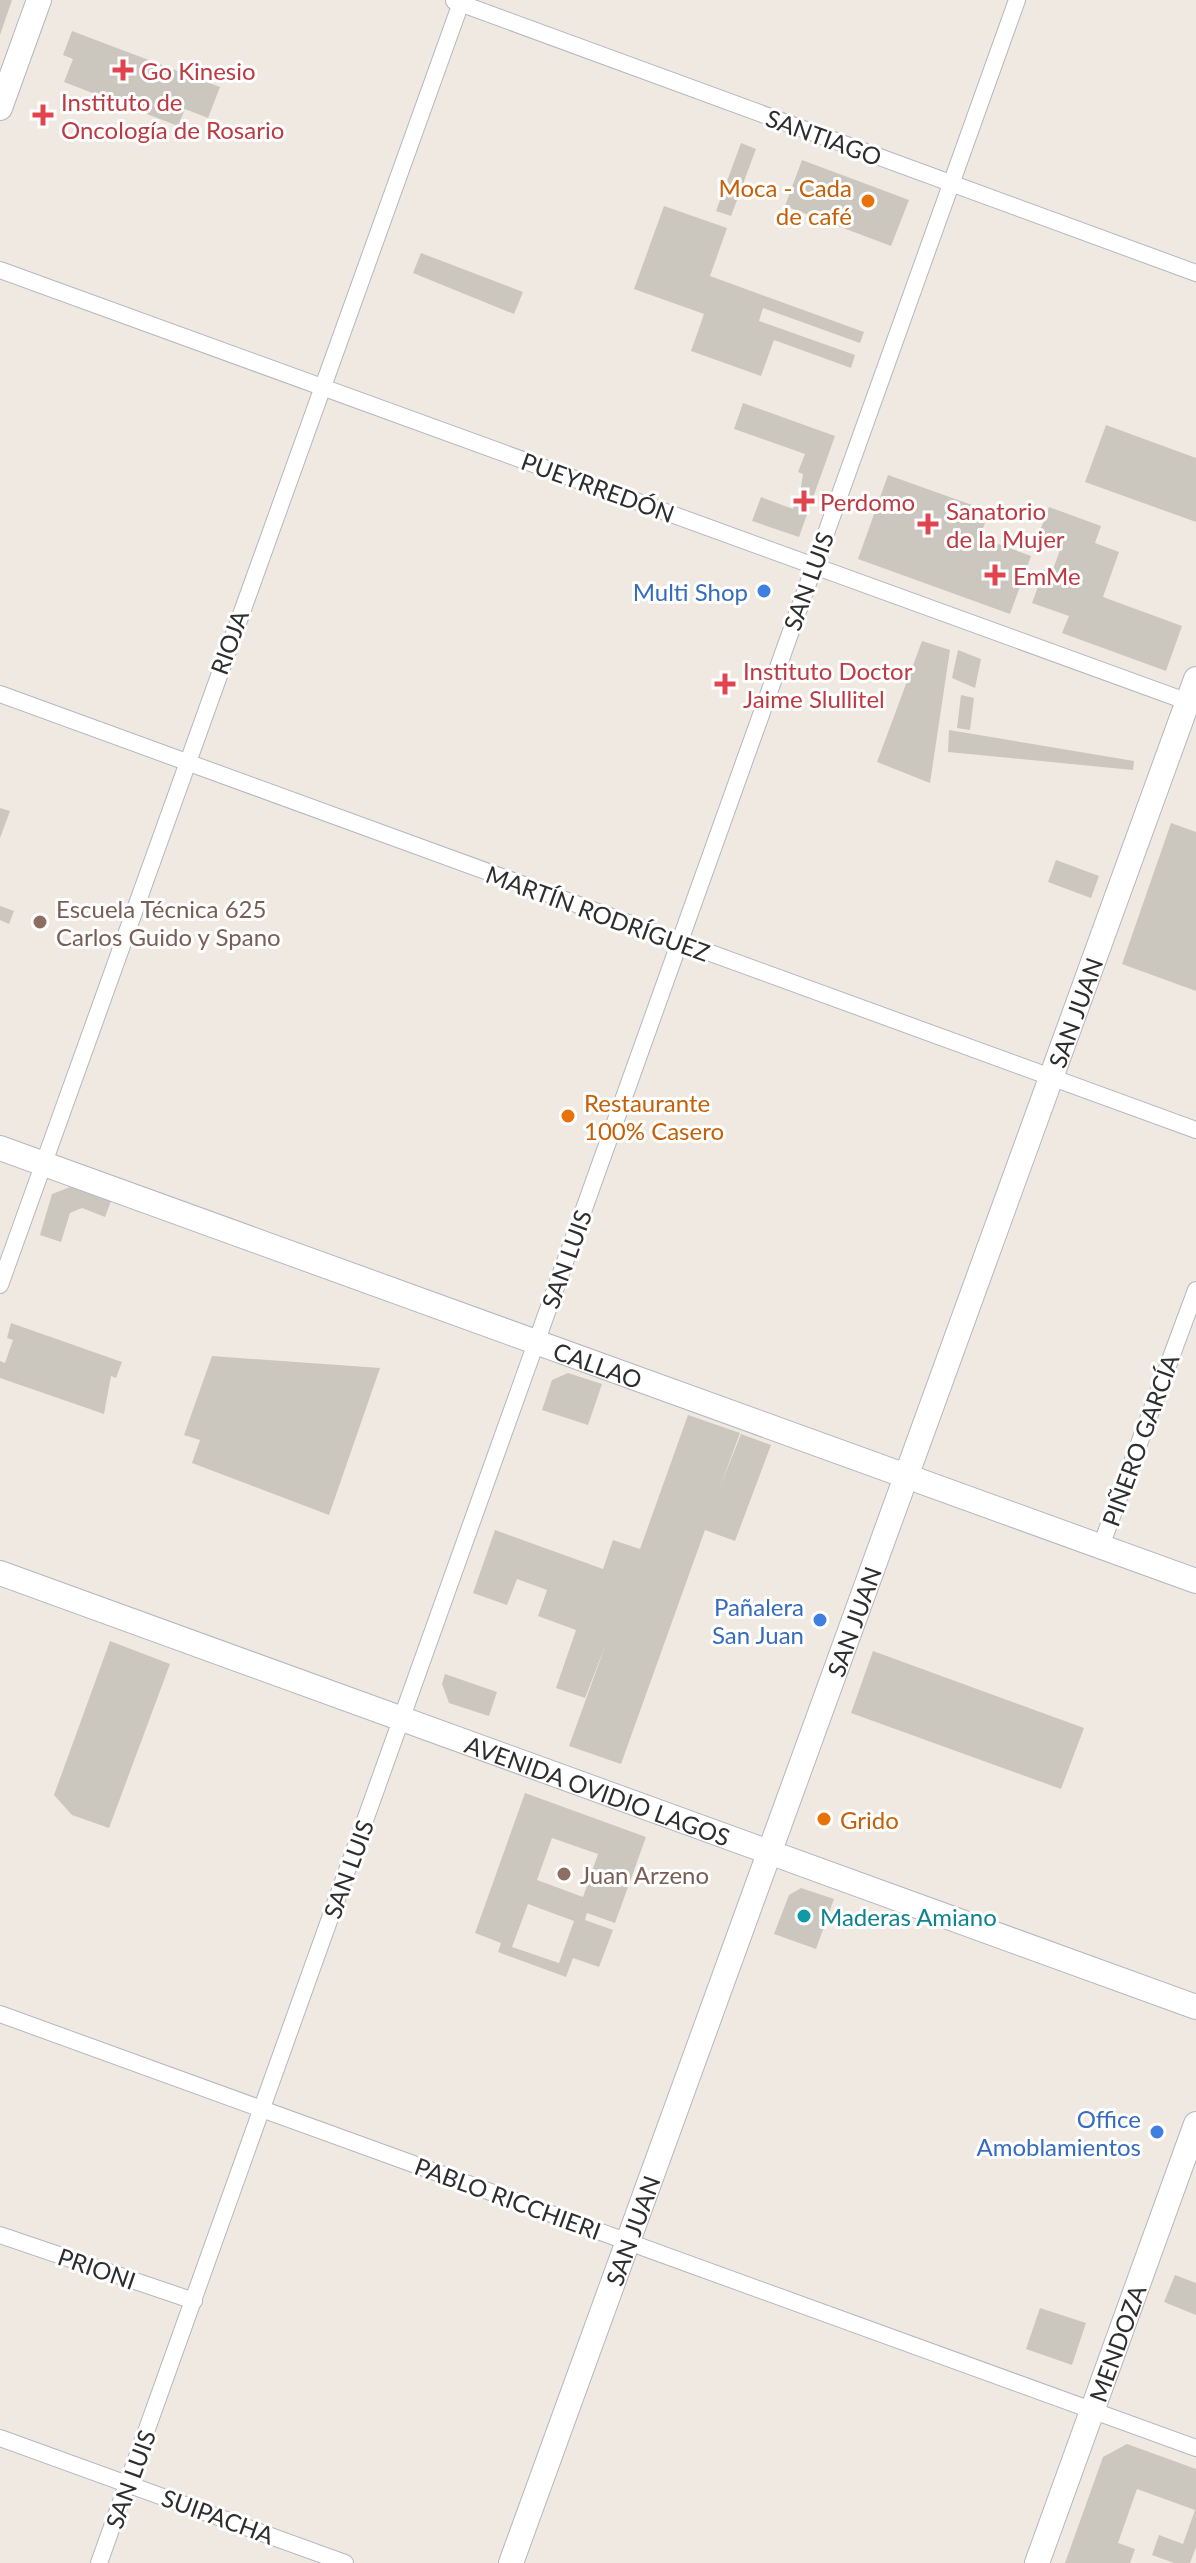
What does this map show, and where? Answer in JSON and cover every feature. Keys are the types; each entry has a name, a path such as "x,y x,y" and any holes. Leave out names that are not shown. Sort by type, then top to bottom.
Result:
{"main road":[{"path":"0,108 39,0"},
{"name":"SAN JUAN","path":"511,2563 1193,695"},
{"name":"CALLAO","path":"0,1148 1196,1581"},
{"name":"AVENIDA OVIDIO LAGOS","path":"0,1573 1196,2007"},
{"name":"MENDOZA","path":"1037,2563 1196,2124"}],"street":[{"name":"SAN LUIS","path":"99,2563 1017,0"},
{"name":"SANTIAGO","path":"458,1 1196,273"},
{"name":"RIOJA","path":"0,1285 458,1"},
{"name":"PUEYRREDÓN","path":"0,270 814,566 1193,695"},
{"name":"MARTÍN RODRÍGUEZ","path":"0,694 1196,1130"},
{"name":"PIÑERO GARCÍA","path":"1101,1546 1196,1290"},
{"name":"PABLO RICCHIERI","path":"0,2014 1196,2448"},
{"name":"PRIONI","path":"0,2235 194,2301"},
{"name":"SUIPACHA","path":"0,2438 345,2563"}],"building":[{"path":"0,0 12,0 0,35"},
{"name":"Go Kinesio","path":"72,31 220,87 208,118 185,109 178,126 64,82 73,59 63,55"},
{"path":"741,143 756,149 731,216 716,211"},
{"path":"802,160 909,200 891,246 785,206"},
{"path":"664,206 727,228 710,276 864,332 860,343 763,308 759,321 855,355 851,368 774,340 761,376 691,351 704,314 634,289"},
{"path":"421,253 523,292 514,314 413,273"},
{"path":"743,403 835,436 799,537 752,521 761,497 793,509 801,487 803,474 798,472 805,454 734,429"},
{"path":"1106,425 1196,458 1196,522 1085,482"},
{"name":"Sanatorio de la Mujer","path":"888,475 989,511 980,537 1031,556 1010,614 858,559"},
{"path":"1049,507 1101,526 1095,543 1119,552 1103,597 1182,626 1166,671 1062,633 1069,616 1032,603 1044,570 1052,572 1063,542 1039,533"},
{"path":"922,641 950,650 930,783 877,762"},
{"path":"958,650 981,659 975,688 952,678"},
{"path":"961,695 974,698 970,730 957,728"},
{"path":"949,730 1134,761 1133,770 948,752"},
{"path":"0,808 10,811 0,838"},
{"path":"1171,823 1196,832 1196,991 1122,964"},
{"path":"1056,860 1099,876 1091,898 1048,882"},
{"path":"0,906 14,911 9,924 0,920"},
{"path":"73,1186 111,1201 105,1217 82,1208 70,1213 61,1242 40,1235 52,1194"},
{"path":"11,1323 122,1362 116,1378 111,1376 104,1414 0,1378 0,1361 5,1363 13,1340 7,1338"},
{"path":"212,1356 380,1368 329,1515 192,1463 200,1440 184,1435"},
{"path":"568,1373 602,1384 588,1425 542,1410 552,1380"},
{"path":"688,1415 740,1433 720,1487 741,1434 771,1445 735,1541 705,1530 621,1764 569,1746 607,1641 585,1698 556,1688 576,1630 538,1616 547,1590 517,1579 507,1605 473,1593 495,1530 603,1569 613,1540 640,1549"},
{"path":"110,1641 170,1664 109,1828 72,1815 54,1795"},
{"path":"873,1651 1084,1728 1061,1789 851,1713"},
{"path":"445,1674 497,1692 489,1716 449,1703 442,1684"},
{"name":"Juan Arzeno","path":"525,1793 646,1837 615,1923 587,1913 585,1920 613,1930 599,1967 573,1958 566,1977 498,1952 501,1943 475,1933","holes":["552,1838 598,1854 583,1897 537,1880","528,1904 574,1921 559,1963 512,1947"]},
{"name":"Maderas Amiano","path":"801,1888 834,1899 816,1949 774,1934 789,1895"},
{"path":"1175,2275 1196,2283 1196,2315 1164,2302"},
{"path":"1040,2308 1086,2323 1072,2365 1026,2349"},
{"path":"1127,2444 1196,2469 1196,2547 1190,2563 1174,2563 1152,2555 1159,2535 1183,2544 1195,2510 1137,2489 1118,2543 1135,2549 1130,2563 1065,2563 1103,2457"}],"place":[{"name":"Go Kinesio","path":"123,70"},
{"name":"Instituto de Oncología de Rosario","path":"43,115"},
{"name":"Moca - Cada de café","path":"868,201"},
{"name":"Perdomo","path":"804,501"},
{"name":"Sanatorio de la Mujer","path":"928,524"},
{"name":"EmMe","path":"995,575"},
{"name":"Multi Shop","path":"764,591"},
{"name":"Instituto Doctor Jaime Slullitel","path":"725,684"},
{"name":"Escuela Técnica 625 Carlos Guido y Spano","path":"40,922"},
{"name":"Restaurante 100% Casero","path":"568,1116"},
{"name":"Pañalera San Juan","path":"820,1620"},
{"name":"Grido","path":"824,1819"},
{"name":"Juan Arzeno","path":"564,1874"},
{"name":"Maderas Amiano","path":"804,1916"},
{"name":"Office Amoblamientos","path":"1157,2132"}]}
